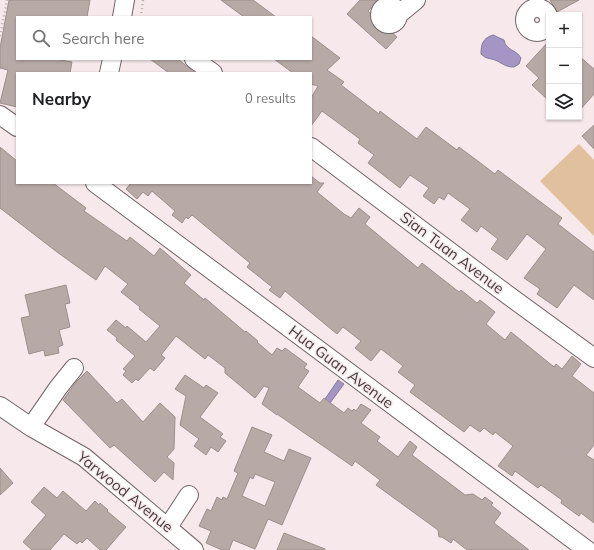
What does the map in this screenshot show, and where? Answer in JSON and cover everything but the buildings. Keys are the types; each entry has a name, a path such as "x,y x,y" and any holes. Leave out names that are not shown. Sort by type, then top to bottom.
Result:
{"street":[{"path":"122,16 125,0"},
{"path":"398,14 416,0"},
{"path":"109,72 112,60"},
{"path":"195,60 212,72"},
{"path":"0,115 16,126"},
{"name":"Sian Tuan Avenue","path":"312,148 594,358"},
{"name":"Hua Guan Avenue","path":"96,184 587,550"},
{"path":"31,427 74,368"},
{"name":"Yarwood Avenue","path":"0,406 31,427 84,456 194,550"},
{"path":"168,527 189,496"}],"path":[{"path":"0,36 7,0"},
{"path":"141,16 143,0"}],"shaded area":[{"path":"493,35 504,40 505,44 509,48 519,55 521,58 519,64 514,67 504,65 495,60 486,58 481,54 483,42"},
{"path":"579,144 594,160 594,236 540,181"},
{"path":"338,380 344,384 330,403 325,399"}]}
